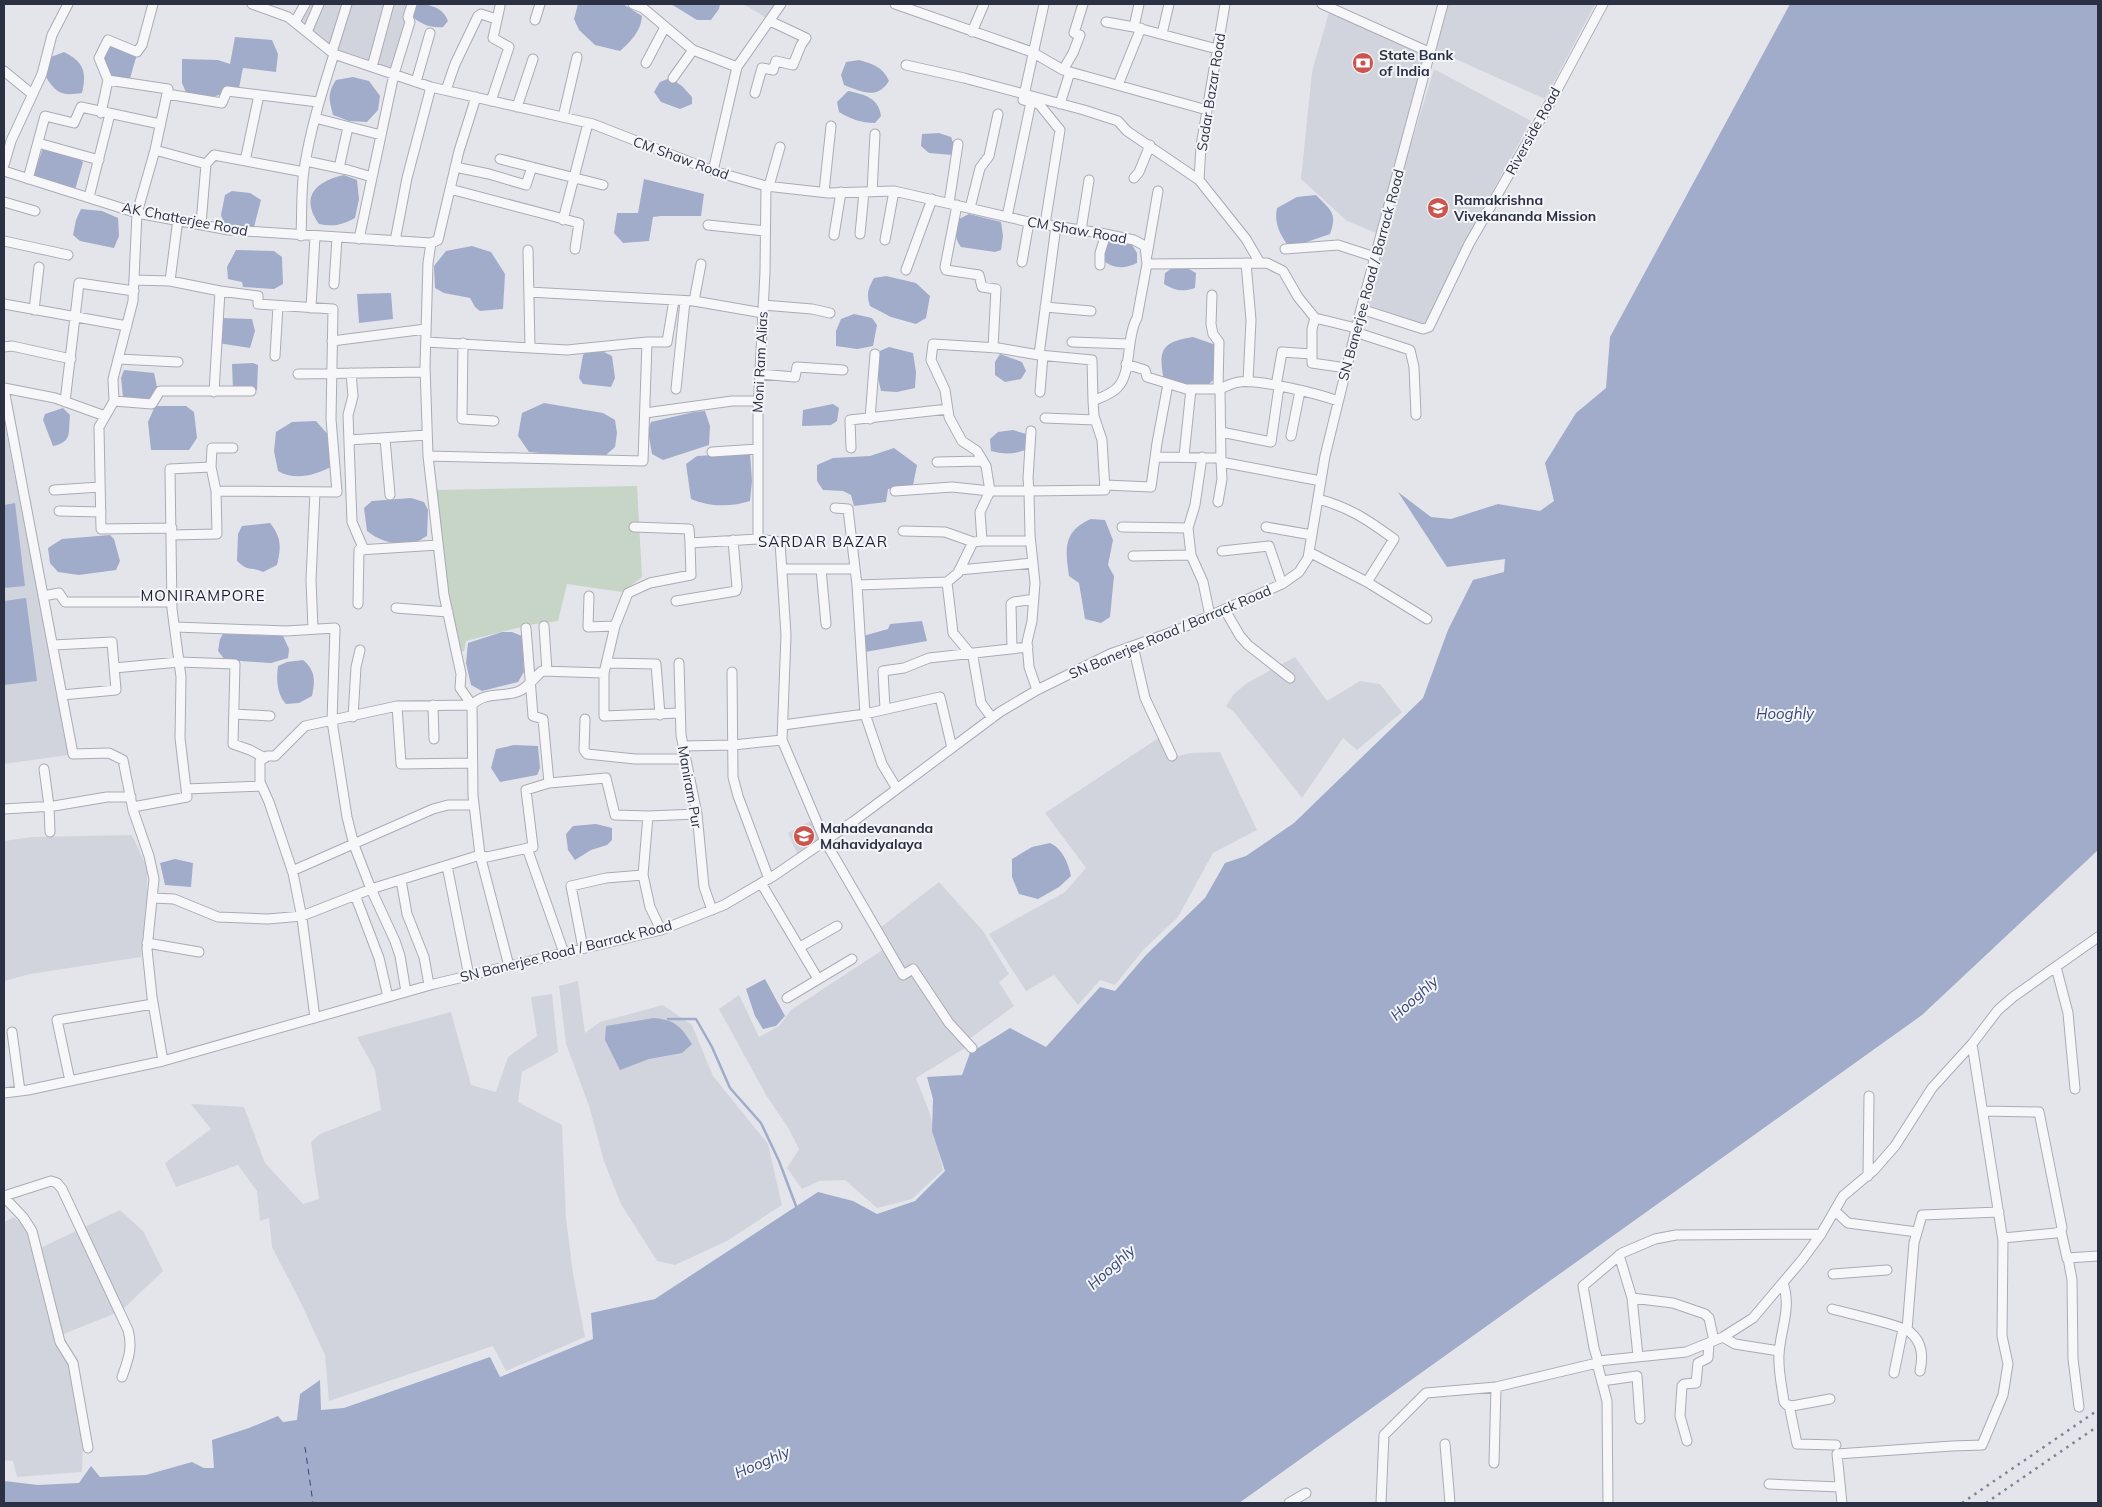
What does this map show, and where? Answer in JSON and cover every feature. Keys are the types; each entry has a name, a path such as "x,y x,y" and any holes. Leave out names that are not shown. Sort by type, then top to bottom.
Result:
{"street":[{"path":"4,165 11,141 42,74 52,35 68,4"},
{"path":"89,197 98,160 108,80 99,58 108,40 137,52 142,45 153,4"},
{"name":"CM Shaw Road","path":"252,4 267,6 288,17 333,53 431,87 588,123 713,171 768,186 824,192 894,191 1029,222 1106,234 1134,240 1145,246 1147,261"},
{"path":"295,22 305,4"},
{"path":"307,32 318,4"},
{"path":"301,236 306,161 318,102 347,4"},
{"path":"372,67 389,4"},
{"path":"359,239 394,74 410,22 408,17 412,4"},
{"path":"535,20 540,4"},
{"path":"633,4 643,8 693,50 737,67"},
{"path":"713,171 737,67 781,4"},
{"path":"895,4 1032,52 1066,71 1207,110"},
{"path":"921,14 923,4"},
{"path":"972,32 984,4"},
{"path":"1007,217 1027,98 1032,52 1044,4"},
{"path":"1060,104 1066,71 1080,35 1074,33 1082,4"},
{"path":"1118,85 1138,28 1139,4"},
{"path":"1162,34 1169,4"},
{"name":"Sadar Bazar Road","path":"1199,180 1200,146 1225,4"},
{"path":"1322,4 1431,54"},
{"name":"SN Banerjee Road / Barrack Road","path":"4,1093 163,1062 406,992 661,930 712,910 765,881 897,789 992,718 1038,690 1110,654 1225,610 1282,584 1299,572 1308,558 1321,481 1346,368 1443,4"},
{"name":"Riverside Road","path":"1361,309 1423,329 1429,327 1469,244 1551,101 1603,4"},
{"path":"491,101 509,47 493,38 500,6"},
{"path":"446,90 455,64 478,16 481,14 496,19"},
{"path":"755,94 762,68 773,70 776,62 793,65 806,38 770,21"},
{"path":"1106,22 1138,28 1217,49"},
{"path":"646,62 665,27"},
{"path":"416,82 430,34"},
{"path":"673,78 693,50"},
{"path":"563,117 577,57"},
{"path":"517,107 533,60"},
{"path":"906,65 964,78 1027,98 1060,104 1118,121 1127,130 1199,180 1246,239 1260,263"},
{"path":"4,71 32,94"},
{"path":"108,80 168,89 137,213 133,301 113,379 114,401 99,427 101,529 217,534 216,492 211,467 212,448 233,448"},
{"path":"395,241 407,178 431,87"},
{"path":"167,94 222,104 227,91 318,102"},
{"path":"245,161 259,95"},
{"path":"476,97 455,167 438,240 431,243 428,263 426,329 427,435 438,545 448,612 459,660 460,688 472,704 474,804 480,856 509,966"},
{"path":"1027,98 1039,104 1060,130 1045,224"},
{"path":"28,179 45,116 74,123 81,107 105,114 160,124"},
{"path":"970,208 980,168 989,156 998,114"},
{"path":"315,118 381,135"},
{"path":"563,220 588,123"},
{"path":"339,168 348,126"},
{"path":"824,192 830,126"},
{"path":"860,234 868,192 875,134"},
{"path":"38,143 98,160"},
{"path":"958,144 945,267 946,270 979,275 982,287 996,289 993,348"},
{"path":"1134,178 1139,172 1150,145"},
{"name":"Moni Ram Alias","path":"758,539 758,401 768,186 780,147"},
{"path":"154,150 206,164"},
{"path":"201,224 206,164 214,155 304,172"},
{"path":"500,159 603,185"},
{"path":"306,161 372,177"},
{"path":"455,167 489,174 524,185 527,184 532,167"},
{"name":"AK Chatterjee Road","path":"4,172 137,213 230,230 431,243"},
{"path":"1081,230 1089,180"},
{"path":"450,189 578,223 575,249"},
{"path":"885,240 894,191"},
{"path":"1093,400 1107,395 1119,386 1126,364 1147,261 1158,191"},
{"path":"834,235 840,192"},
{"path":"906,270 932,199"},
{"path":"4,202 35,211"},
{"path":"170,281 178,219"},
{"path":"1022,262 1029,222"},
{"path":"708,225 766,231"},
{"path":"1040,392 1045,307 1056,226"},
{"path":"1100,265 1100,253 1106,234"},
{"path":"312,308 315,236"},
{"path":"334,284 337,238"},
{"path":"4,241 68,255"},
{"path":"1285,249 1338,245 1375,257"},
{"path":"528,250 530,347"},
{"path":"1147,261 1267,262 1283,271 1298,297 1315,318 1356,330 1410,350 1414,366 1416,415"},
{"path":"1246,263 1251,320 1248,382"},
{"path":"676,389 689,301 701,264"},
{"path":"34,310 39,267"},
{"path":"134,280 170,281 258,296 258,304 333,309 331,419 337,492 216,492"},
{"path":"65,402 79,283 134,291"},
{"path":"214,392 220,291"},
{"path":"529,292 689,301 742,311 812,309 830,313"},
{"path":"1212,295 1212,334 1219,342 1222,479 1218,502"},
{"path":"426,342 568,350 647,342 667,342 674,300"},
{"path":"4,304 127,326"},
{"path":"275,356 278,306"},
{"path":"1045,307 1091,311"},
{"path":"1315,318 1312,329 1312,363 1346,368"},
{"path":"332,341 426,329"},
{"path":"428,456 643,461 647,342"},
{"path":"1072,342 1130,344"},
{"path":"463,343 462,419 494,421"},
{"path":"857,585 947,582 978,542 980,512 990,491 986,466 977,451 962,441 949,417 945,390 931,360 933,344 993,348 1092,360 1095,420 1102,440 1105,490 990,491 952,487 895,491"},
{"path":"4,347 12,346 71,359"},
{"path":"1221,432 1271,442 1282,352 1312,354"},
{"path":"870,419 875,354"},
{"path":"118,359 178,362"},
{"path":"1126,364 1145,370 1147,377 1191,389 1219,388 1239,382 1248,382 1319,394 1338,401"},
{"path":"760,374 795,377 797,367 843,370"},
{"path":"298,374 426,372"},
{"path":"350,373 353,396 348,415 352,522 364,550"},
{"path":"1105,484 1152,487 1155,457 1168,384"},
{"path":"105,416 55,398 4,388 74,754 109,752 123,760 133,807 149,856 154,879 148,943 153,1004 163,1062"},
{"path":"1184,456 1191,389"},
{"path":"1290,436 1300,390"},
{"path":"114,401 152,404 160,391 251,392"},
{"path":"645,412 732,401 758,401"},
{"path":"851,448 848,421 948,409"},
{"path":"1046,418 1095,420"},
{"path":"1032,431 1028,478 1030,491 1030,541 1035,583 1028,647 1029,667 1038,690"},
{"path":"349,440 427,435"},
{"path":"385,439 390,495"},
{"path":"712,452 758,449"},
{"path":"1155,457 1202,457 1321,481"},
{"path":"1202,457 1195,505 1188,528 1191,555 1203,582 1210,616"},
{"path":"937,462 983,461"},
{"path":"133,807 187,797 180,738 181,677 172,602 170,469 211,467"},
{"path":"54,490 100,487"},
{"path":"313,629 311,580 315,492"},
{"path":"1318,499 1338,504 1364,516 1394,539 1367,582"},
{"path":"835,508 848,509 857,585 865,714 882,764 897,789"},
{"path":"59,511 101,512"},
{"path":"634,527 689,529 690,575 650,583 628,593 615,626 604,673 604,716 680,713"},
{"path":"1122,527 1188,528"},
{"path":"1266,527 1312,535"},
{"path":"903,531 945,532 978,542 1030,541"},
{"path":"690,543 758,539 780,542 786,634 782,740 825,840 904,975 913,969 949,1023 972,1048"},
{"path":"676,601 736,591 733,540"},
{"path":"358,604 359,550 438,545"},
{"path":"1222,551 1269,546 1282,584"},
{"path":"1309,552 1367,582 1427,619"},
{"path":"1133,556 1191,555"},
{"path":"958,570 1033,563"},
{"path":"782,569 854,569"},
{"path":"821,569 826,624"},
{"path":"947,582 952,633 974,658 981,703 992,718"},
{"path":"44,596 59,593 66,602 172,602"},
{"path":"589,596 588,627 615,626"},
{"path":"1012,649 1011,604 1034,599"},
{"path":"396,608 448,612"},
{"path":"1225,610 1240,636 1248,645 1290,678"},
{"path":"544,626 547,671"},
{"path":"175,627 286,631 335,628 332,721 347,817 354,845 371,889 395,941 400,956 406,992"},
{"path":"526,628 533,716 543,719 549,783"},
{"path":"53,645 112,642 116,690 62,695"},
{"path":"1133,646 1145,698 1172,756"},
{"path":"885,709 884,671 904,668 924,659 1028,647"},
{"path":"354,717 356,667 360,650"},
{"path":"114,668 179,662 235,664 234,745 250,750 265,758"},
{"path":"607,663 656,664 660,715"},
{"name":"Maniram Pur","path":"679,663 683,746 697,814 704,887 712,910"},
{"path":"315,1018 302,916 292,871 262,786 260,761 275,756 305,726 354,717 397,706 472,704 478,698 518,692 542,671 604,673"},
{"path":"732,672 733,777 738,796 765,881 818,979"},
{"path":"783,725 865,714 940,697 952,748"},
{"path":"433,705 434,739"},
{"path":"397,706 401,764 472,763"},
{"path":"234,714 270,716"},
{"path":"585,719 584,750 587,754 635,760 685,759"},
{"path":"683,746 782,740"},
{"path":"44,769 50,832"},
{"path":"152,898 174,899 218,917 268,919 302,916 371,889 480,856 487,857 533,847 526,790 549,783 606,778 615,815 697,814"},
{"path":"186,789 262,786"},
{"path":"4,809 49,806 107,797 131,797"},
{"path":"292,871 432,809 474,804"},
{"path":"648,816 643,875 650,907 661,930"},
{"path":"527,848 564,953"},
{"path":"447,866 469,976"},
{"path":"583,948 571,886 606,878 643,875"},
{"path":"401,880 407,914 424,957 429,986"},
{"path":"354,895 379,958 388,997"},
{"path":"800,947 837,926"},
{"path":"1381,1503 1384,1435 1426,1393 1496,1387 1598,1362 1686,1352 1723,1337 1753,1318 1821,1234 1847,1192 1868,1176 1895,1146 1932,1088 1972,1044 2004,1004 2098,937"},
{"path":"148,943 200,952"},
{"path":"787,998 852,959"},
{"path":"2056,967 2068,1013 2075,1090"},
{"path":"70,1081 57,1020 153,1004"},
{"path":"12,1032 20,1091"},
{"path":"1842,1503 1837,1454 1952,1446 1979,1446 1984,1443 2003,1395 2008,1366 2002,1336 2003,1238 1972,1044"},
{"path":"1868,1176 1869,1096"},
{"path":"1983,1111 2039,1112 2065,1256 2068,1258 2072,1280 2073,1359 2079,1407"},
{"path":"88,1448 73,1363 60,1342 32,1231 23,1216 4,1196 51,1181 57,1183 62,1190 128,1330 131,1340 130,1352 122,1377"},
{"path":"1835,1211 1848,1223 1917,1232"},
{"path":"1894,1373 1905,1330 1913,1249 1921,1218 1925,1214 1951,1215 1999,1212"},
{"path":"2003,1238 2061,1231"},
{"path":"1608,1503 1607,1400 1594,1348 1582,1286 1619,1256 1655,1239 1676,1235 1821,1234"},
{"path":"1619,1256 1632,1298 1638,1356"},
{"path":"2068,1258 2098,1256"},
{"path":"1833,1274 1887,1270"},
{"path":"1783,1283 1788,1298 1779,1351 1779,1371 1784,1402 1789,1406 1797,1444 1836,1445"},
{"path":"1632,1298 1673,1303 1705,1314 1709,1318 1711,1342 1708,1358 1698,1363 1696,1383 1684,1384 1682,1386 1680,1416 1687,1441"},
{"path":"1832,1309 1905,1330 1918,1342 1923,1354 1920,1371"},
{"path":"1723,1337 1735,1344 1779,1351"},
{"path":"1602,1381 1638,1376 1640,1420"},
{"path":"1494,1463 1496,1387"},
{"path":"1789,1406 1830,1399"},
{"path":"1445,1444 1450,1503"},
{"path":"1770,1484 1840,1487"},
{"path":"1289,1503 1306,1493"}],"shaded area":[{"path":"308,4 409,4 407,23 392,70 367,59 329,47 298,21"},
{"path":"743,4 775,4 768,19"},
{"path":"1447,4 1595,4 1545,99 1435,50"},
{"path":"1329,12 1425,53 1376,233 1347,221 1301,179 1312,72"},
{"name":"Ramakrishna Vivekananda Mission","path":"1434,69 1531,121 1467,238 1428,322 1424,324 1365,304"},
{"path":"4,421 50,652 68,755 4,764"},
{"path":"1295,657 1327,701 1360,681 1380,684 1402,712 1357,750 1343,738 1302,798 1234,712 1226,706 1234,694 1247,683"},
{"path":"1160,737 1171,761 1178,756 1191,753 1220,752 1257,830 1213,853 1178,917 1144,949 1115,985 1100,980 1078,1005 1054,975 1026,991 989,934 1065,892 1086,868 1045,813"},
{"name":"Mahadevananda Mahavidyalaya","path":"812,820 821,839 798,855 788,833"},
{"path":"132,835 147,867 147,897 141,957 30,974 4,981 4,841 32,837"},
{"path":"939,882 983,931 1009,974 999,982 1014,1006 968,1040 952,1021 915,965 904,970 881,927"},
{"path":"884,949 901,979 912,973 965,1048 916,1078 930,1114 943,1170 912,1199 877,1208 845,1180 819,1181 802,1189 787,1168 799,1149 789,1129 766,1095 719,1009 739,995 759,1037 779,1026 791,1010"},
{"path":"578,981 585,1033 600,1022 663,1005 692,1025 713,1076 768,1144 782,1205 727,1241 675,1265 657,1261 621,1204 604,1161 589,1106 566,1044 559,986"},
{"path":"552,994 558,1052 522,1072 518,1102 562,1125 566,1218 573,1274 585,1337 506,1371 493,1346 329,1401 325,1355 272,1247 269,1218 260,1221 257,1191 238,1165 176,1187 165,1163 211,1129 191,1104 244,1107 265,1163 303,1204 319,1199 311,1142 320,1134 381,1110 375,1070 357,1037 451,1012 471,1085 496,1092 508,1057 537,1036 531,997"},
{"path":"120,1210 143,1231 163,1271 121,1311 56,1337 70,1367 83,1440 82,1472 17,1477 13,1461 4,1460 4,1222 14,1217 28,1230 32,1252"}],"green space":[{"path":"637,486 642,577 622,592 567,584 558,621 529,625 466,641 464,651 460,652 446,596 435,490"}],"water":[{"path":"416,4 439,9 448,21 443,27 427,26 414,18 413,8"},
{"path":"578,4 623,4 642,16 638,31 620,51 595,45 579,30 574,19"},
{"path":"671,4 720,4 719,9 711,20 697,20"},
{"name":"Hooghly","path":"1790,4 2098,4 2098,850 1922,1015 1239,1503 4,1503 4,1481 38,1485 79,1483 91,1466 100,1477 146,1475 192,1462 204,1468 214,1468 212,1440 278,1416 283,1422 297,1420 300,1394 320,1380 321,1410 344,1408 490,1357 500,1377 593,1339 591,1313 655,1299 818,1192 853,1201 877,1214 915,1201 945,1171 932,1131 933,1099 927,1077 962,1075 970,1053 1010,1028 1046,1047 1100,987 1115,991 1146,955 1205,898 1225,863 1246,856 1294,823 1423,698 1448,630 1473,580 1504,572 1505,559 1447,567 1398,492 1431,517 1451,519 1498,504 1540,511 1554,501 1545,463 1576,413 1606,388 1610,337"},
{"path":"235,37 272,40 278,54 276,72 243,68 239,88 207,99 188,97 182,83 182,59 218,60 230,64"},
{"path":"109,44 137,54 129,82 110,76 103,57"},
{"path":"64,52 76,60 82,68 84,79 82,93 65,94 53,87 46,77 51,57"},
{"path":"859,60 881,69 887,76 889,81 879,91 863,92 844,85 841,75 846,62"},
{"path":"353,77 369,81 380,96 378,110 367,122 349,121 333,115 330,97 333,85 336,80"},
{"path":"670,78 682,86 692,97 692,104 680,109 661,102 654,92 660,82"},
{"path":"848,91 865,95 874,101 880,110 881,116 875,123 856,120 839,112 837,102"},
{"path":"939,133 951,137 954,145 952,155 929,153 921,146 922,134"},
{"path":"43,148 74,156 83,162 75,190 33,177"},
{"path":"344,175 357,180 359,199 355,218 337,225 319,224 313,214 311,205 314,191 326,181"},
{"path":"644,179 704,194 701,216 653,217 649,241 623,243 614,233 617,213 638,213"},
{"path":"232,191 250,193 261,200 254,227 239,229 225,226 221,215 225,195"},
{"path":"1316,195 1329,208 1333,216 1330,234 1298,245 1287,244 1278,227 1276,218 1277,208 1297,197"},
{"path":"81,209 102,211 118,218 119,236 114,248 80,241 73,235 76,220"},
{"path":"969,214 1001,222 1003,236 1001,250 995,252 961,247 956,237 956,226 959,219"},
{"path":"1106,242 1131,243 1137,253 1137,263 1119,267 1103,260"},
{"path":"472,246 491,252 505,274 503,309 480,311 475,307 470,298 444,293 435,288 434,266 446,251"},
{"path":"236,250 274,251 282,257 283,284 274,289 243,287 242,282 228,279 227,267"},
{"path":"1174,267 1187,268 1196,273 1195,288 1179,290 1164,284 1165,273"},
{"path":"886,276 916,283 930,296 926,318 916,324 891,317 870,306 868,292 870,285 874,278"},
{"path":"391,293 393,319 359,323 357,294"},
{"path":"854,314 872,318 877,325 873,346 857,349 836,346 836,331 841,319"},
{"path":"220,318 252,319 255,331 250,348 218,343"},
{"path":"1193,337 1216,345 1216,377 1207,386 1184,386 1164,381 1162,355 1164,349 1174,342"},
{"path":"889,347 913,353 916,372 915,388 897,392 881,391 876,369 880,351"},
{"path":"587,351 602,351 612,356 615,378 611,387 583,384 579,378 583,355"},
{"path":"1000,354 1022,362 1026,371 1021,379 1005,382 995,375 995,362"},
{"path":"253,363 258,365 257,390 233,390 232,364"},
{"path":"124,370 154,373 157,387 153,399 123,397 121,378"},
{"path":"544,403 603,413 615,420 617,433 615,447 606,455 564,455 529,452 518,436 522,413"},
{"path":"833,404 839,408 837,421 831,425 802,426 803,410"},
{"path":"155,406 186,406 194,412 197,438 189,450 151,450 148,422"},
{"path":"63,408 70,415 67,439 53,446 43,420 45,414"},
{"path":"705,411 710,426 709,445 663,460 652,454 648,431 651,422"},
{"path":"316,421 331,438 331,467 305,476 291,476 278,471 274,451 276,432 292,422"},
{"path":"1013,430 1026,434 1029,438 1028,449 1010,453 991,451 990,439 998,432"},
{"path":"894,448 917,465 913,485 888,489 886,502 854,506 851,495 843,491 823,490 817,481 817,465 833,458 870,456"},
{"path":"750,453 752,481 750,501 721,505 705,504 691,499 686,464 697,456"},
{"path":"411,498 424,502 428,510 427,536 415,542 401,544 383,540 367,531 364,508 372,501"},
{"path":"15,503 25,586 4,588 4,505"},
{"path":"1091,519 1105,520 1113,540 1108,565 1114,576 1110,617 1101,623 1085,619 1079,583 1069,576 1067,557 1068,542 1071,535 1075,529"},
{"path":"270,523 280,543 277,565 263,572 245,567 237,561 238,534 242,526"},
{"path":"110,535 114,539 120,561 116,570 79,575 58,572 50,563 48,548 62,539"},
{"path":"26,598 37,681 4,685 4,601"},
{"path":"922,621 927,641 865,652 863,636 888,629 890,624"},
{"path":"502,632 512,632 522,636 524,672 518,682 482,691 471,685 466,663 468,643"},
{"path":"223,634 283,636 289,649 288,658 271,663 225,660 218,651"},
{"path":"303,660 314,676 312,696 299,703 286,704 278,686 278,666 287,662"},
{"path":"514,745 538,746 540,768 537,775 500,782 491,768 496,749"},
{"path":"596,824 612,828 612,840 607,845 591,850 575,860 568,850 566,834 573,826"},
{"path":"1050,843 1062,853 1071,876 1059,887 1038,899 1019,894 1012,877 1012,859 1032,847"},
{"path":"175,859 193,863 191,887 165,885 160,863"},
{"path":"765,979 785,1016 776,1026 763,1029 755,1016 746,989"},
{"path":"654,1018 677,1025 692,1044 682,1053 649,1059 620,1070 605,1040 606,1026"}],"waterway":[{"path":"668,1019 696,1019 712,1047 730,1088 761,1123 779,1161 796,1206"}],"ferry route":[{"path":"305,1447 313,1503"}],"railway":[{"path":"1962,1503 2098,1410"},
{"path":"1986,1503 2098,1426"}],"place":[{"name":"State Bank of India","path":"1363,63"},
{"name":"Ramakrishna Vivekananda Mission","path":"1438,208"},
{"name":"Mahadevananda Mahavidyalaya","path":"804,836"}],"district":[{"name":"SARDAR BAZAR","path":"823,541"},
{"name":"MONIRAMPORE","path":"203,595"}]}
